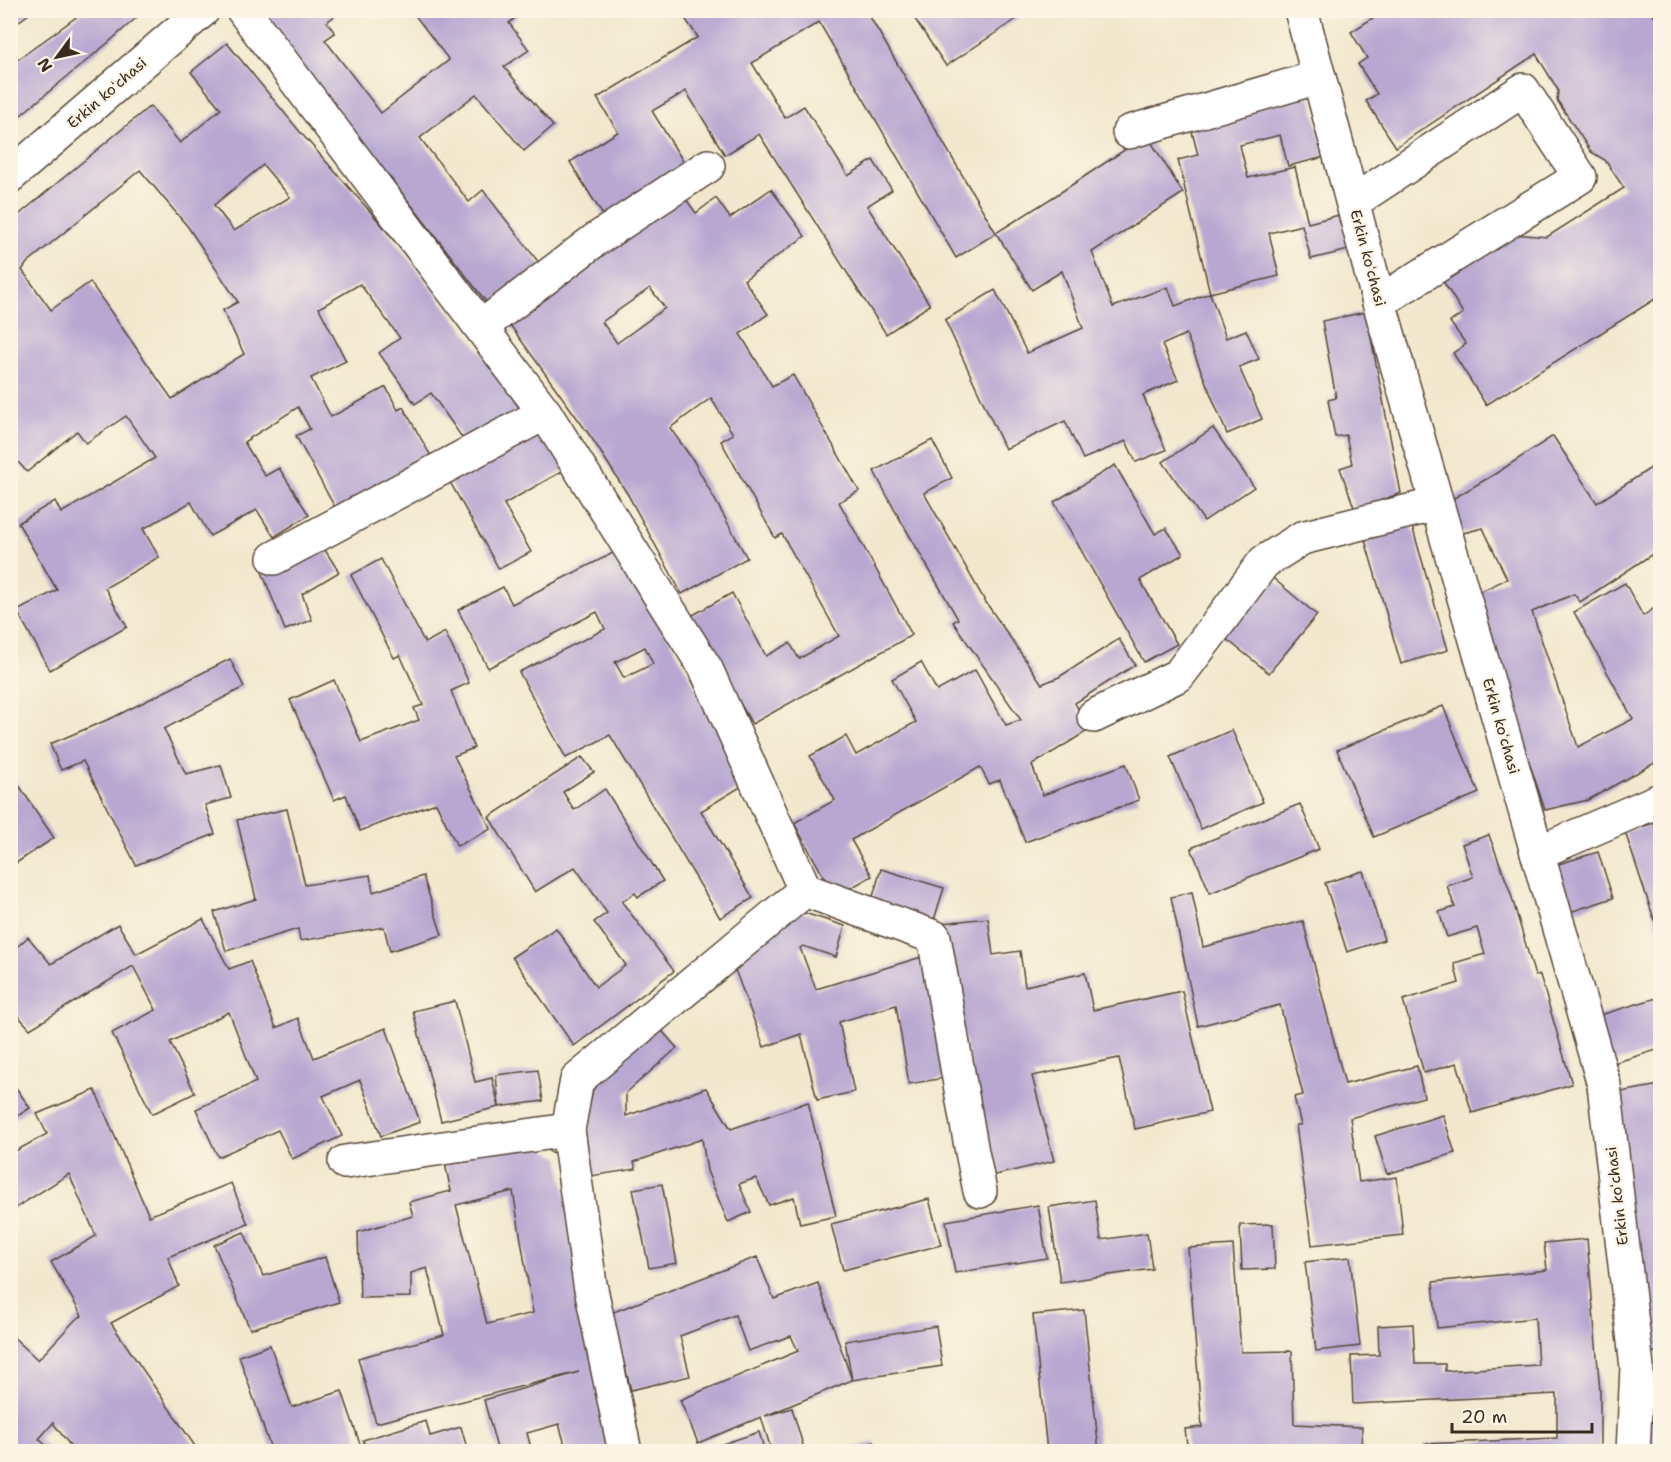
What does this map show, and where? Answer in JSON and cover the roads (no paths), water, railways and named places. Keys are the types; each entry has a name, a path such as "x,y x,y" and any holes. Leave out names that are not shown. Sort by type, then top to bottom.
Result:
{"street":[{"name":"Erkin koʻchasi","path":"10,176 203,10"},
{"path":"243,10 545,413 706,669 805,890 934,937 980,1191"},
{"name":"Erkin koʻchasi","path":"1301,10 1379,302 1604,1085 1648,1366 1634,1452"},
{"path":"1129,132 1319,77"},
{"path":"1353,202 1523,90 1580,177 1379,302"},
{"path":"481,327 594,240 708,166"},
{"path":"274,558 545,413"},
{"path":"1094,716 1179,675 1264,562 1302,538 1437,504"},
{"path":"1537,853 1660,800"},
{"path":"625,1452 590,1284 568,1130 577,1080 805,890"},
{"path":"345,1162 568,1130"}]}
